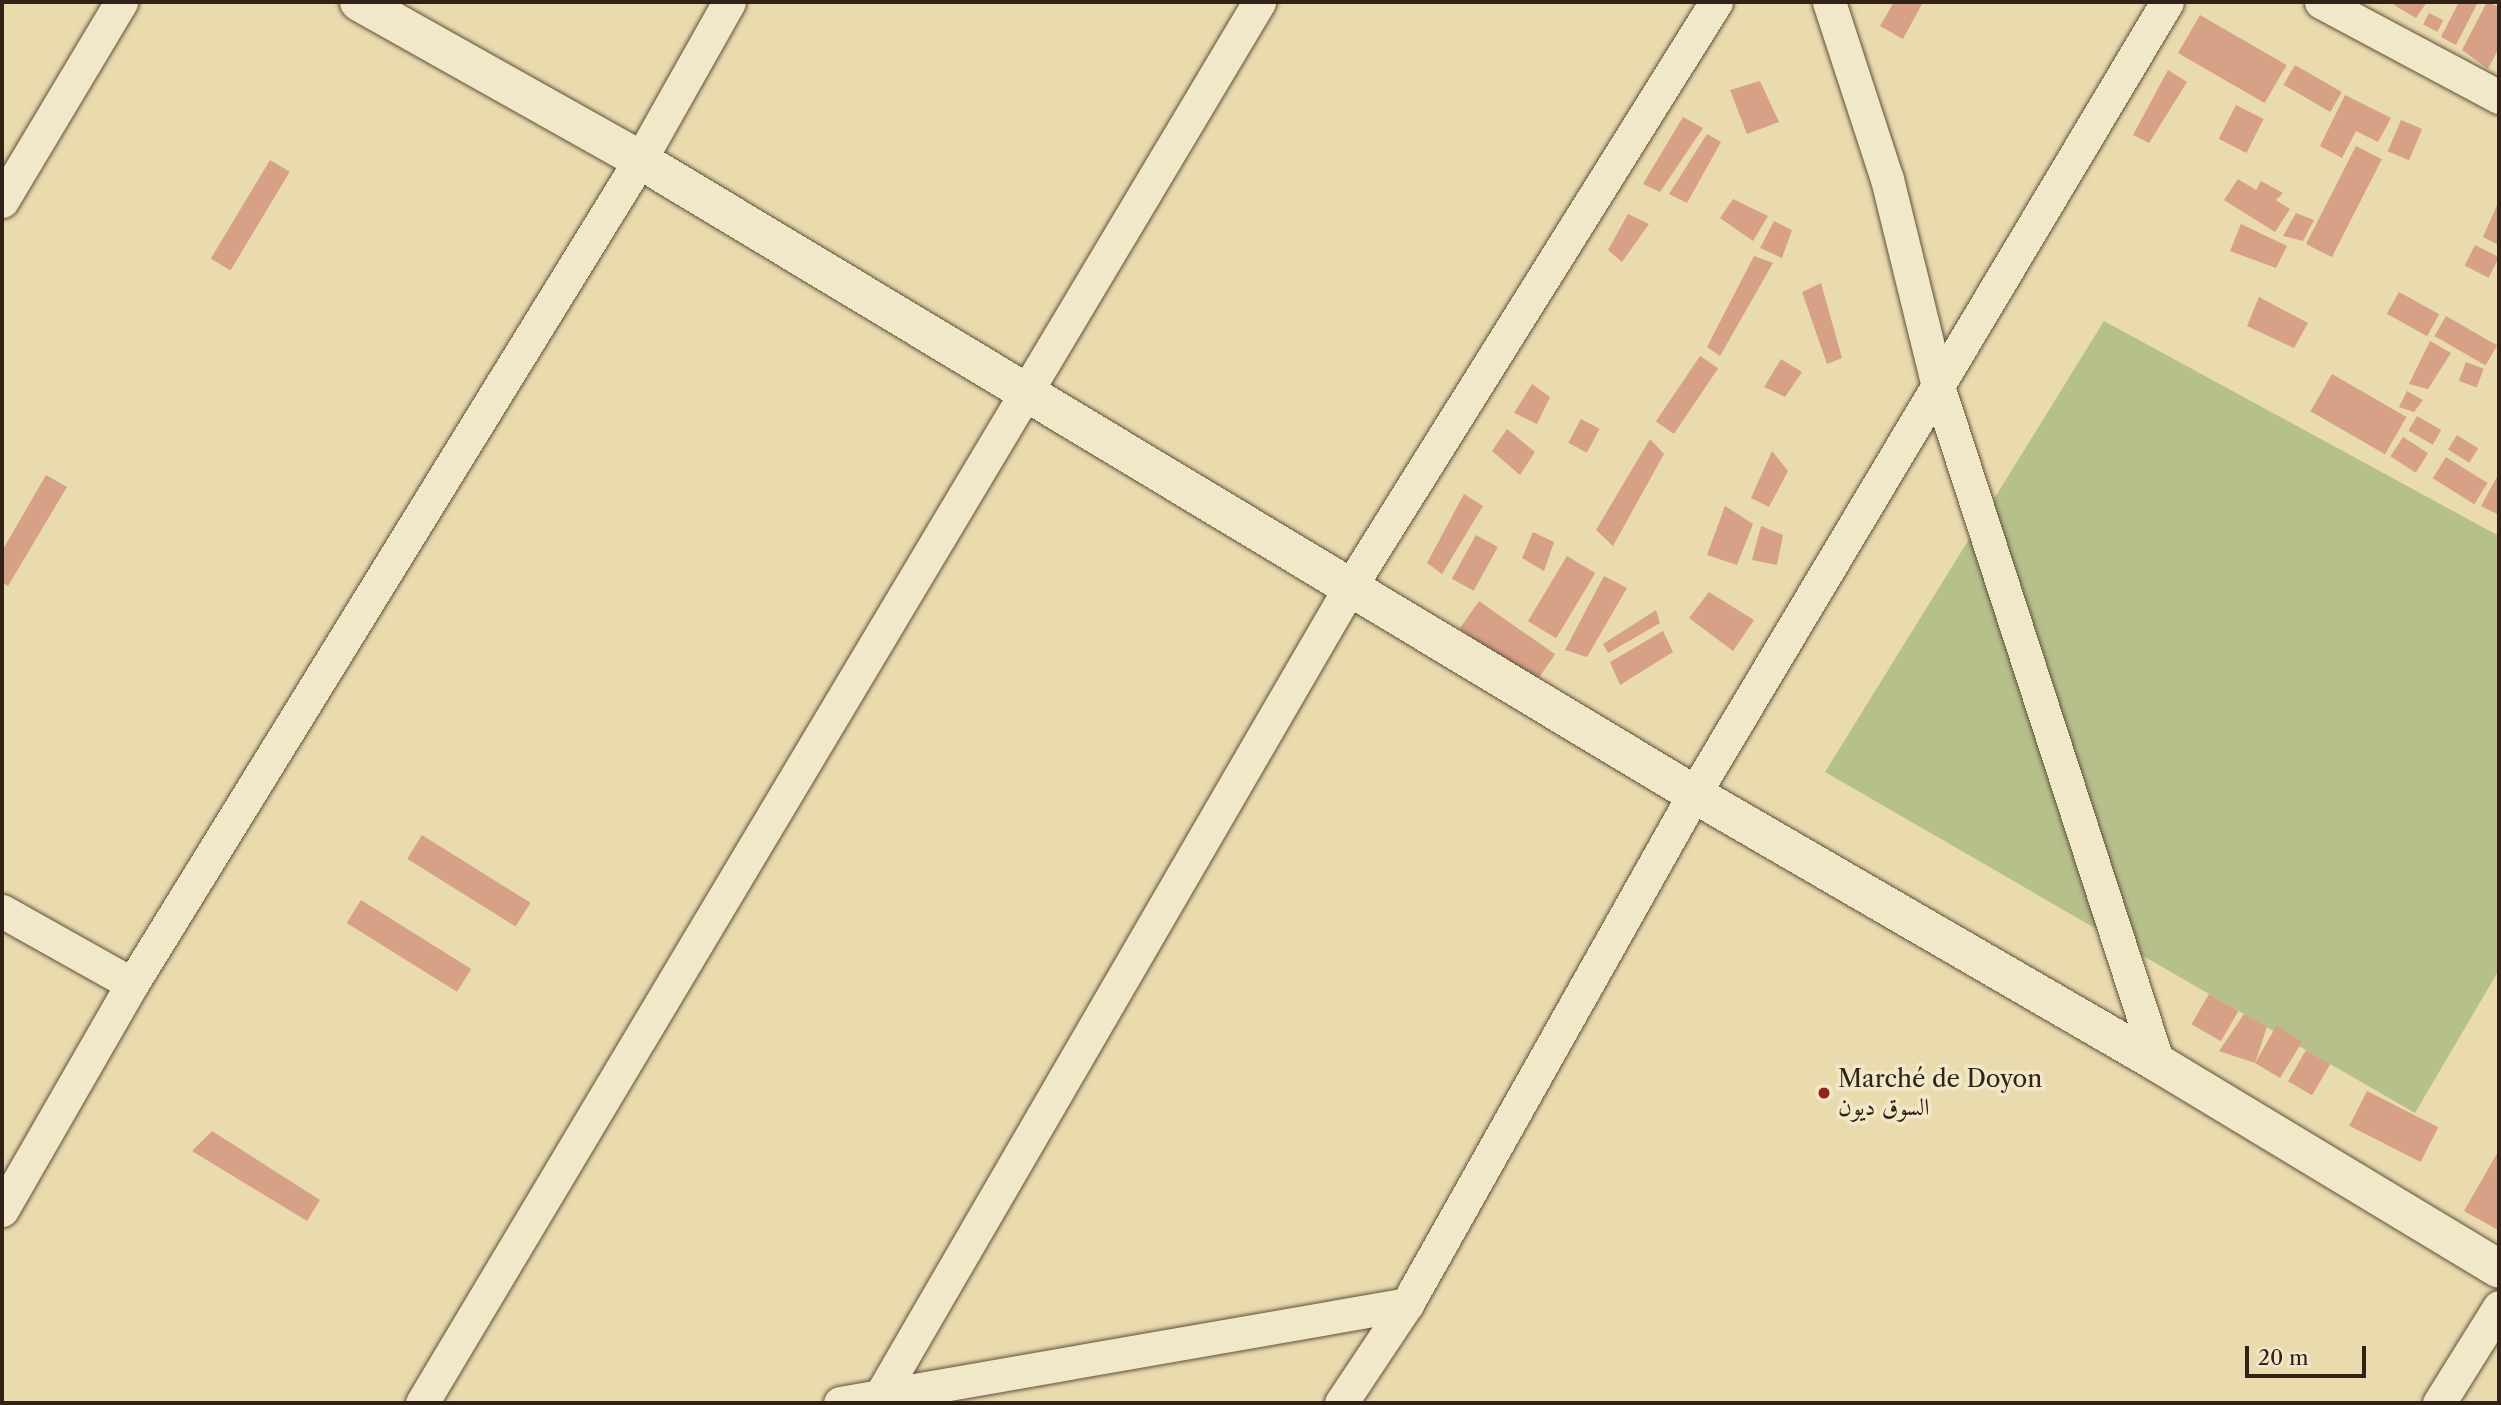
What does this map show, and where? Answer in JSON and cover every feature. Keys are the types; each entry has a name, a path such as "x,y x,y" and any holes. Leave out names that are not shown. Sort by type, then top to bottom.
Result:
{"street":[{"path":"2,201 121,2"},
{"path":"359,2 640,160 1694,794 2158,1063 2499,1269"},
{"path":"2,1210 132,984 640,160 729,2"},
{"path":"422,1403 1259,2"},
{"path":"879,1398 1350,587 1716,2"},
{"path":"1829,2 1886,178 1938,386 2158,1063"},
{"path":"1341,1403 1407,1304 1694,794 2167,2"},
{"path":"2321,2 2499,97"},
{"path":"2,911 132,984"},
{"path":"840,1403 1407,1304"},
{"path":"2439,1403 2499,1307"}],"green space":[{"path":"2104,321 2499,536 2499,970 2415,1113 1825,772"}],"building":[{"path":"1894,2 1923,2 1903,39 1880,26"},
{"path":"2396,2 2427,2 2416,18 2394,5"},
{"path":"2459,2 2478,2 2456,45 2441,37"},
{"path":"2487,2 2499,7 2499,48 2488,69 2462,50"},
{"path":"2429,13 2443,20 2437,32 2423,25"},
{"path":"2200,15 2287,65 2265,103 2178,53"},
{"path":"2295,65 2342,92 2330,112 2284,85"},
{"path":"2168,70 2187,82 2149,143 2133,135"},
{"path":"1760,81 1779,122 1747,134 1730,90"},
{"path":"2345,95 2391,118 2378,142 2356,131 2342,158 2320,146"},
{"path":"2236,105 2264,119 2246,153 2219,139"},
{"path":"1683,117 1703,128 1660,192 1643,184"},
{"path":"2401,120 2422,129 2409,160 2388,151"},
{"path":"1707,134 1721,142 1687,203 1669,194"},
{"path":"2356,146 2382,159 2332,257 2306,244"},
{"path":"270,160 290,172 230,270 211,259"},
{"path":"2238,179 2256,190 2261,181 2283,193 2276,200 2290,209 2275,232 2224,200"},
{"path":"1733,199 1768,216 1753,241 1720,218"},
{"path":"2499,201 2499,245 2483,237"},
{"path":"2296,213 2314,220 2303,241 2283,236"},
{"path":"1628,214 1649,224 1622,262 1608,250"},
{"path":"1774,221 1792,230 1782,258 1760,248"},
{"path":"2241,224 2287,246 2276,268 2230,251"},
{"path":"2475,245 2499,257 2489,278 2465,265"},
{"path":"1754,256 1773,263 1720,356 1707,347"},
{"path":"1821,283 1842,358 1827,364 1802,292"},
{"path":"2399,292 2439,314 2427,336 2387,314"},
{"path":"2259,297 2308,323 2294,348 2247,326"},
{"path":"2446,316 2497,346 2486,365 2434,336"},
{"path":"2430,341 2451,353 2428,389 2409,384"},
{"path":"1700,356 1718,368 1674,434 1656,421"},
{"path":"1781,359 1802,372 1785,397 1764,387"},
{"path":"2466,362 2484,369 2477,387 2459,381"},
{"path":"2332,374 2406,417 2385,454 2310,411"},
{"path":"1532,384 1550,397 1537,424 1514,413"},
{"path":"2407,391 2423,400 2414,412 2399,407"},
{"path":"2417,416 2441,430 2433,445 2408,431"},
{"path":"1581,419 1600,429 1587,453 1568,443"},
{"path":"1507,429 1535,452 1520,475 1492,451"},
{"path":"2457,435 2478,448 2469,463 2448,449"},
{"path":"2403,437 2428,453 2416,473 2390,456"},
{"path":"1650,439 1664,454 1613,546 1596,530"},
{"path":"1772,451 1788,471 1769,507 1751,498"},
{"path":"2446,457 2488,483 2474,504 2433,478"},
{"path":"2499,473 2499,515 2481,506"},
{"path":"46,475 67,487 8,586 2,582 2,551"},
{"path":"1464,494 1483,506 1442,574 1427,563"},
{"path":"1725,506 1753,524 1737,565 1707,555"},
{"path":"1761,526 1783,535 1777,565 1752,560"},
{"path":"1533,532 1554,542 1544,571 1522,558"},
{"path":"1476,535 1498,547 1474,591 1452,579"},
{"path":"1567,556 1595,573 1556,638 1528,621"},
{"path":"1604,576 1627,588 1587,657 1565,650"},
{"path":"1709,592 1754,620 1733,651 1689,618"},
{"path":"1479,601 1555,654 1536,682 1459,629"},
{"path":"1656,610 1660,623 1608,653 1603,644"},
{"path":"1663,631 1673,652 1620,685 1610,662"},
{"path":"422,835 531,903 516,927 407,859"},
{"path":"361,900 471,969 457,992 347,923"},
{"path":"2209,994 2238,1011 2221,1041 2192,1024"},
{"path":"2244,1014 2267,1027 2255,1063 2219,1051"},
{"path":"2277,1025 2302,1042 2280,1078 2255,1063"},
{"path":"2306,1050 2330,1064 2312,1095 2288,1081"},
{"path":"2367,1091 2438,1127 2421,1162 2349,1126"},
{"path":"212,1131 320,1200 307,1221 192,1151"},
{"path":"2499,1150 2499,1227 2498,1230 2464,1211"}],"place":[{"name":"Marché de Doyon السوق ديون","path":"1824,1093"}]}
